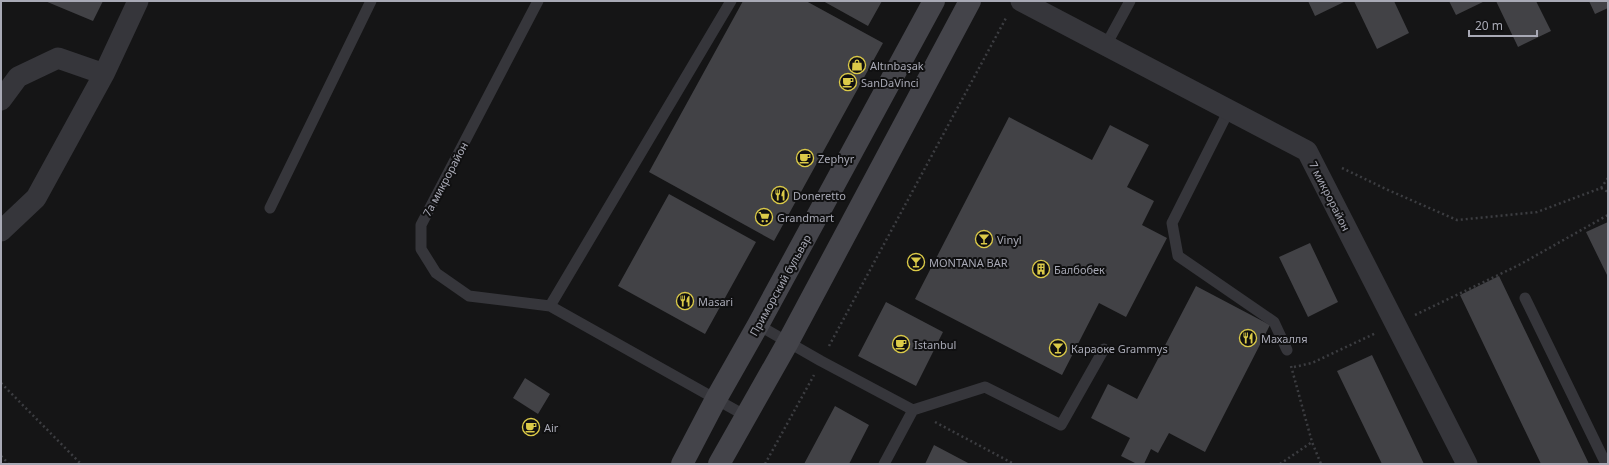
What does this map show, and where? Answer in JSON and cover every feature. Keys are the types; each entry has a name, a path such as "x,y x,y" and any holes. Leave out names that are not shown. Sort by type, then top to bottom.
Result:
{"street":[{"path":"1,231 36,198 104,74 138,1"},
{"name":"Приморский бульвар","path":"682,464 716,399 758,325 934,1"},
{"path":"719,464 788,342 970,1"},
{"name":"7 микрорайон","path":"1015,8 1106,45 1307,151 1467,464"},
{"path":"1,100 18,77 58,58 104,74"}],"lane":[{"path":"270,208 371,1"},
{"name":"7а микрорайон","path":"538,1 421,225 421,249 436,273 469,296 550,306"},
{"path":"731,1 550,306 746,416"},
{"path":"1106,45 1130,1"},
{"path":"1229,110 1172,224 1178,256 1274,322 1287,350"},
{"path":"1525,298 1606,464"},
{"path":"758,325 821,361 913,410"},
{"path":"884,464 913,410 985,387 1061,425 1104,349"}],"path":[{"path":"765,464 1015,8"},
{"path":"1341,167 1388,190 1458,220 1537,212 1601,188 1608,178"},
{"path":"1601,188 1608,192"},
{"path":"1292,367 1312,363 1519,265 1608,215"},
{"path":"1287,350 1312,442 1321,464"},
{"path":"1,383 81,464"},
{"path":"913,410 1014,464"},
{"path":"1280,464 1312,442"},
{"path":"1,456 9,464"}],"building":[{"path":"45,1 103,1 93,21"},
{"path":"743,1 806,1 883,43 774,241 649,172"},
{"path":"823,1 882,1 868,26"},
{"path":"1308,1 1346,1 1315,16"},
{"path":"1354,1 1394,1 1409,33 1377,49"},
{"path":"1449,1 1485,1 1456,15"},
{"path":"1496,1 1536,1 1551,31 1518,47"},
{"path":"1589,1 1608,1 1608,8 1595,14"},
{"name":"Балбобек","path":"1009,117 1092,160 1110,125 1149,145 1127,187 1154,201 1142,225 1167,238 1126,317 1099,303 1062,375 915,299"},
{"path":"669,194 756,242 705,334 618,286"},
{"path":"1608,222 1608,277 1586,232"},
{"path":"1310,243 1338,302 1308,317 1279,257"},
{"path":"1499,276 1589,464 1541,464 1460,295"},
{"path":"1196,286 1270,325 1205,452 1169,433 1158,453 1151,449 1144,464 1137,464 1121,456 1130,438 1091,418 1108,384 1137,399"},
{"name":"Istanbul","path":"886,302 943,332 916,386 858,356"},
{"path":"1372,355 1424,464 1382,464 1337,371"},
{"path":"525,378 550,394 538,414 513,398"},
{"path":"835,406 869,425 849,464 804,464"},
{"path":"934,445 970,464 925,464"}],"place":[{"name":"Altınbaşak","path":"857,65"},
{"name":"SanDaVinci","path":"848,82"},
{"name":"Zephyr","path":"805,158"},
{"name":"Doneretto","path":"780,195"},
{"name":"Grandmart","path":"764,217"},
{"name":"Vinyl","path":"984,239"},
{"name":"MONTANA BAR","path":"916,262"},
{"name":"Балбобек","path":"1041,269"},
{"name":"Masari","path":"685,301"},
{"name":"Махалля","path":"1248,338"},
{"name":"Istanbul","path":"901,344"},
{"name":"Караоке Grammys","path":"1058,348"},
{"name":"Air","path":"531,427"}]}
